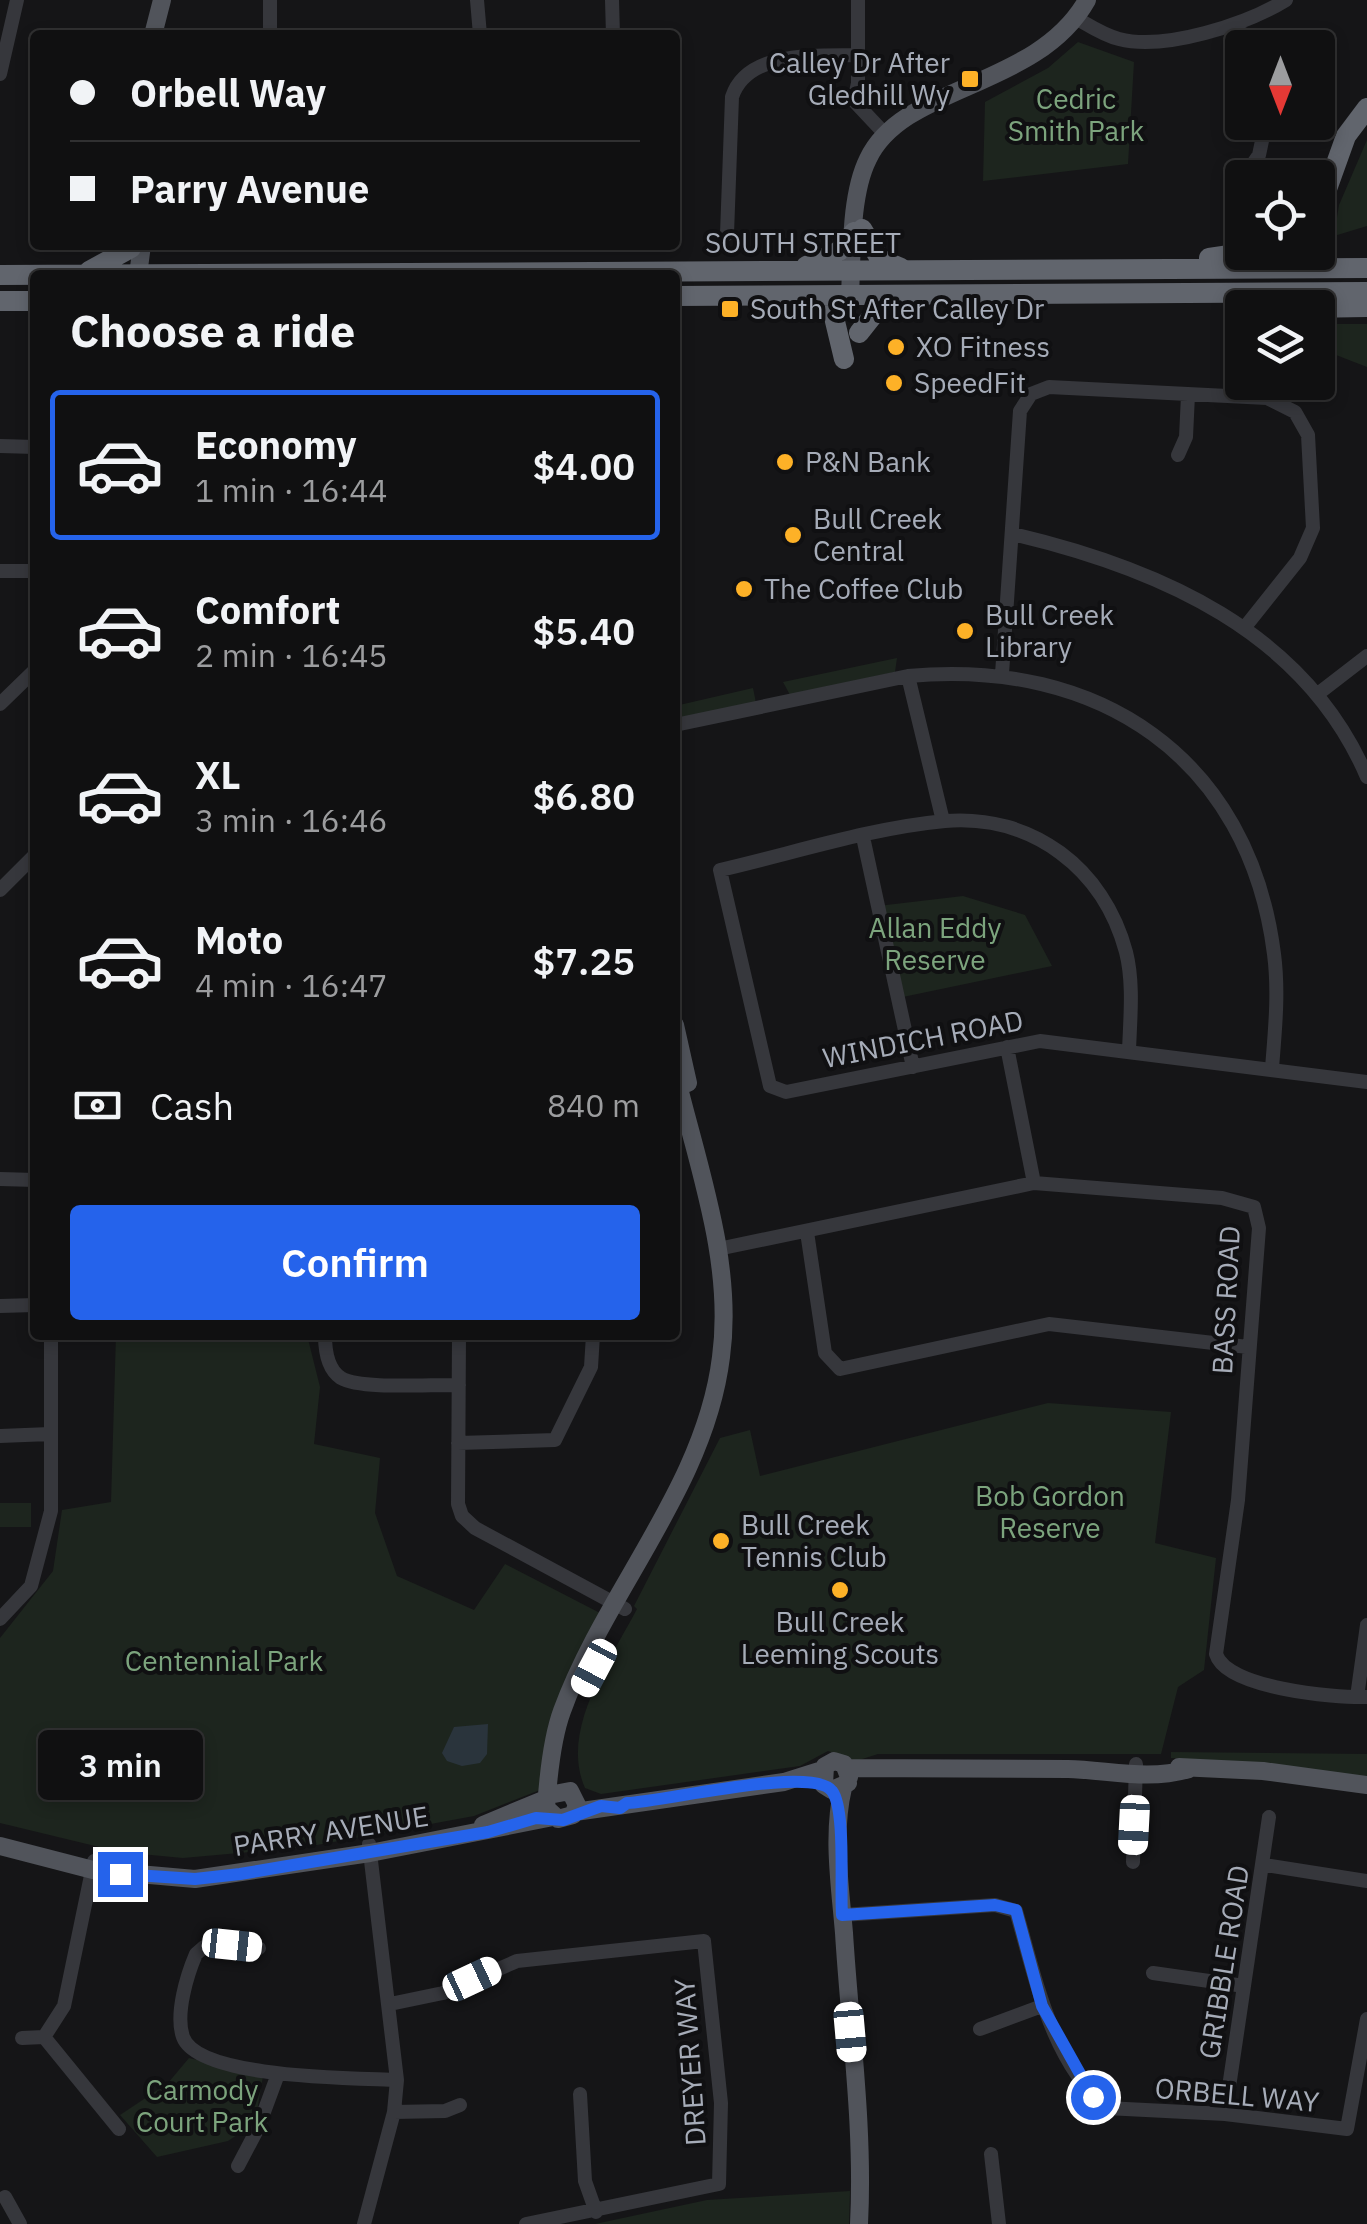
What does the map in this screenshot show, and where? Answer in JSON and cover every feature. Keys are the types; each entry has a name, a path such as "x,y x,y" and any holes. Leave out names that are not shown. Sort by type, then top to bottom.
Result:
{"highway":[{"path":"1335,167 1346,136 1367,108"},
{"path":"795,270 839,252 858,225 880,259 910,270"},
{"path":"88,270 129,250"},
{"path":"1164,270 1225,255"},
{"name":"SOUTH STREET","path":"1335,263 1367,268"},
{"name":"SOUTH STREET","path":"680,271 1164,270 1225,266"},
{"path":"1037,270 1046,282 1039,295"},
{"path":"1325,270 1344,292"},
{"name":"SOUTH STREET","path":"0,275 30,275"},
{"name":"SOUTH STREET","path":"680,296 1367,292"},
{"path":"859,333 874,314 923,295"},
{"path":"1109,295 1225,305"},
{"path":"814,296 834,313 844,359"},
{"path":"0,301 30,301"},
{"path":"1335,308 1367,307"}],"main road":[{"path":"154,30 162,0"},
{"path":"856,296 863,170 885,134 917,112 1033,57 1076,18 1087,0"},
{"path":"572,1799 563,1771 566,1727 699,1442 711,1407 723,1340 722,1248 680,1075"},
{"path":"550,1803 561,1712 620,1607"},
{"name":"PARRY AVENUE","path":"0,1842 93,1866 200,1870 365,1849 572,1799 620,1798 627,1803 784,1782 1087,1770 1103,1775 1136,1769 1264,1771 1367,1785"},
{"path":"840,1780 842,1915 861,2145 858,2224"},
{"name":"PARRY AVENUE","path":"550,1803 563,1820 572,1799"}],"street":[{"path":"0,73 17,0"},
{"path":"270,0 270,30"},
{"path":"477,0 480,30"},
{"path":"612,0 613,30"},
{"path":"858,0 858,83 868,101 866,113 885,134"},
{"path":"1076,18 1097,31 1135,41 1238,25 1286,0"},
{"path":"1238,25 1240,30"},
{"path":"727,234 726,171 735,88 748,74 782,60 858,55"},
{"path":"1002,674 1020,411 1031,394 1049,387 1267,398 1295,412 1308,436 1313,528 1308,543 1245,627"},
{"path":"1178,455 1186,437 1188,395"},
{"path":"0,446 30,447"},
{"path":"1013,534 1087,551 1150,573 1245,627 1319,694 1367,778"},
{"path":"0,570 30,571"},
{"path":"1319,694 1367,656"},
{"path":"680,725 908,676 1002,674 1118,709 1200,778 1234,823 1260,887 1274,954 1272,1068"},
{"path":"0,704 30,675"},
{"path":"908,676 942,822"},
{"path":"914,1066 863,837 942,822 1011,826 1048,842 1080,867 1108,901 1127,955 1129,1052"},
{"name":"WINDICH ROAD","path":"863,837 720,870 770,1086 786,1092 1040,1041 1367,1082"},
{"path":"0,890 30,860"},
{"path":"1007,1047 1034,1183"},
{"path":"0,1179 30,1180"},
{"name":"BASS ROAD","path":"722,1248 1034,1183 1222,1198 1254,1207 1259,1228 1238,1500 1216,1654 1220,1666 1240,1680 1362,1697"},
{"path":"807,1232 825,1353 840,1369 1048,1324 1248,1346"},
{"path":"0,1306 30,1305"},
{"path":"0,1619 31,1586 51,1511 51,1340"},
{"path":"326,1340 328,1362 340,1378 459,1385"},
{"path":"459,1340 462,1516 474,1528 620,1607"},
{"path":"458,1443 555,1440 591,1367 593,1340"},
{"path":"0,1436 50,1434"},
{"path":"1362,1697 1367,1626"},
{"path":"1133,1862 1136,1769"},
{"name":"GRIBBLE ROAD","path":"1225,2114 1265,1865 1269,1817"},
{"path":"364,2224 394,2112 397,2080 390,2004 365,1849"},
{"path":"1265,1865 1367,1881"},
{"path":"44,2037 64,2006 93,1866"},
{"name":"ORBELL WAY","path":"842,1915 995,1905 1016,1910 1042,2006 1093,2097 1106,2108 1225,2114 1347,2128 1367,2019"},
{"name":"DREYER WAY","path":"390,2004 442,1993 518,1961 704,1941 721,2103 719,2184 526,2224"},
{"path":"259,1948 204,1947 196,1954 184,1998 183,2036 203,2056 278,2074 397,2080"},
{"path":"1152,1973 1244,1986"},
{"path":"980,2030 1042,2006"},
{"path":"22,2038 44,2037"},
{"path":"44,2037 119,2130"},
{"path":"238,2166 258,2128 278,2074"},
{"path":"580,2094 585,2181 596,2212"},
{"path":"394,2112 445,2111 460,2105"},
{"path":"991,2154 999,2224"},
{"path":"5,2196 20,2224"}],"green space":[{"name":"Cedric Smith Park","path":"1078,42 1134,62 1128,164 983,181 985,102 1048,68"},
{"path":"1367,140 1367,226 1335,236 1339,205"},
{"path":"1335,324 1367,324 1367,367 1335,355"},
{"path":"897,658 895,672 790,695 783,682"},
{"path":"753,688 756,703 680,720 680,705"},
{"name":"Allan Eddy Reserve","path":"963,896 1025,915 1052,966 898,998 878,906"},
{"name":"Centennial Park","path":"116,1340 308,1340 320,1387 314,1444 380,1458 375,1513 397,1576 474,1610 505,1564 600,1613 549,1722 540,1790 474,1816 306,1847 183,1858 120,1852 0,1823 0,1638 53,1571 62,1510 111,1502"},
{"name":"Bob Gordon Reserve","path":"1048,1403 1171,1412 1155,1543 1216,1558 1204,1670 1178,1687 1161,1754 878,1754 856,1761 828,1751 800,1766 601,1794 585,1788 578,1743 583,1719 602,1672 637,1609 634,1606 720,1438 750,1430 760,1476"},
{"path":"0,1503 31,1503 31,1527 0,1527"},
{"path":"1171,1752 1367,1754 1367,1778 1279,1765 1171,1758"},
{"name":"Carmody Court Park","path":"189,2058 263,2076 255,2123 228,2141 157,2157 120,2115 168,2083"},
{"path":"850,2191 849,2224 595,2224 707,2200"}],"shaded area":[{"path":"488,1724 487,1754 480,1763 462,1766 447,1761 442,1753 454,1727"}],"place":[{"name":"Calley Dr After Gledhill Wy","path":"970,79"},
{"name":"South St After Calley Dr","path":"730,309"},
{"name":"XO Fitness","path":"896,347"},
{"name":"SpeedFit","path":"894,383"},
{"name":"P&N Bank","path":"785,462"},
{"name":"Bull Creek Central","path":"793,535"},
{"name":"The Coffee Club","path":"744,589"},
{"name":"Bull Creek Library","path":"965,631"},
{"name":"Bull Creek Tennis Club","path":"721,1541"},
{"name":"Bull Creek Leeming Scouts","path":"840,1590"}],"route":[{"path":"120,1874 195,1879 240,1874 488,1832 536,1818 563,1820 575,1812 601,1806 620,1808 627,1803 784,1782 824,1785 832,1790 838,1808 842,1915 995,1905 1016,1910 1042,2006 1054,2034 1093,2097"}]}
